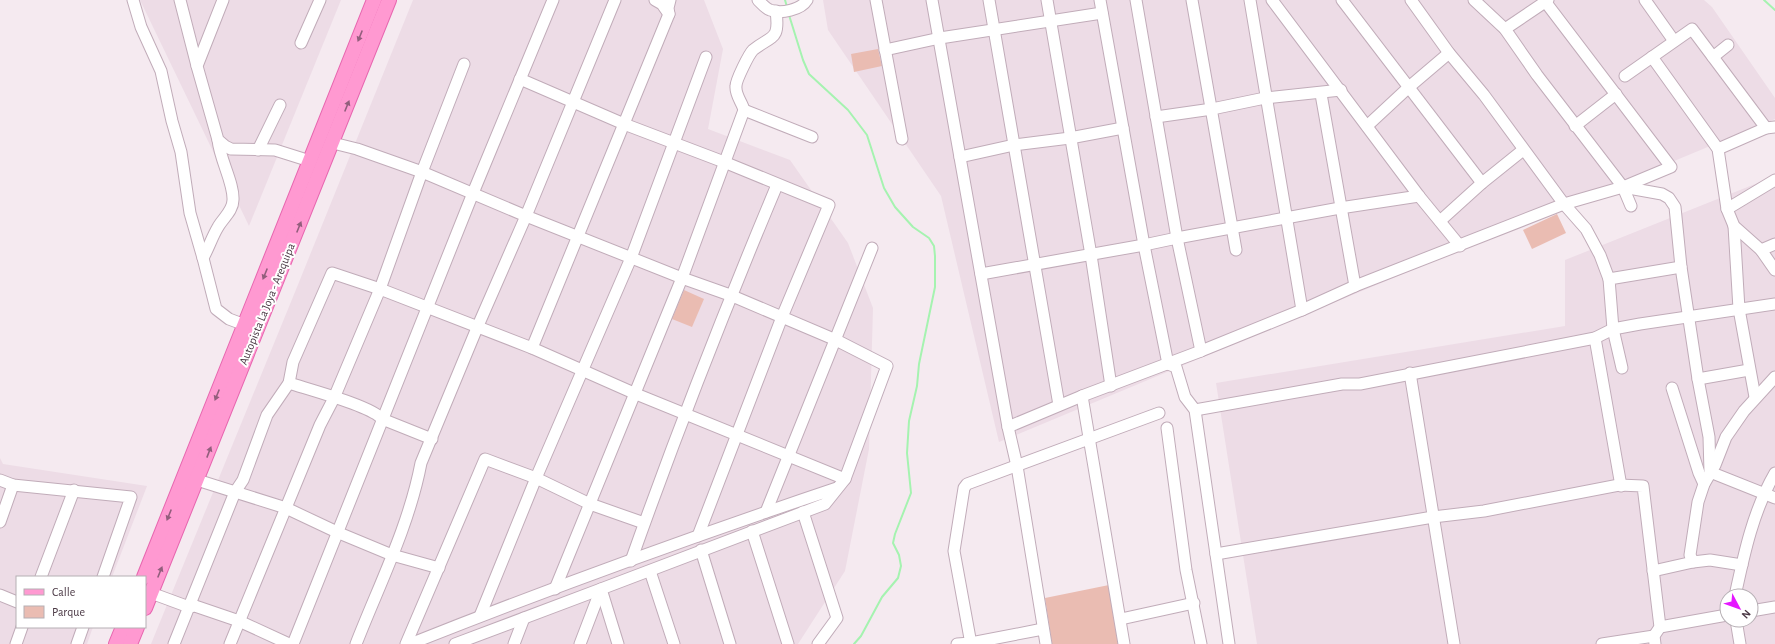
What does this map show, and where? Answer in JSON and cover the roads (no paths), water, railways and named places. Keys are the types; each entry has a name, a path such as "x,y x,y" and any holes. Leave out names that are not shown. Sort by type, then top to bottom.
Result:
{"main road":[{"name":"Autopista La Joya - Arequipa","path":"144,576 374,0"},
{"name":"Autopista La Joya - Arequipa","path":"146,606 333,143 389,0"},
{"path":"116,644 123,628"},
{"path":"130,644 137,628"}],"street":[{"path":"133,0 141,27 161,71 181,152 190,213 216,310 229,319 245,325"},
{"path":"180,0 233,199 228,212 218,227 203,258"},
{"path":"197,66 223,0"},
{"path":"301,43 320,0"},
{"path":"293,644 339,533 382,419 473,193 553,0"},
{"path":"356,644 392,554 412,498 421,463 477,328 526,216 615,0"},
{"path":"655,0 662,4 669,14"},
{"path":"532,348 669,14 668,8 670,0"},
{"path":"758,0 770,10 776,11 797,8 803,5 807,0"},
{"path":"876,0 902,139"},
{"path":"932,0 940,38 1008,427 1017,466 1046,644"},
{"path":"989,0 1059,405"},
{"path":"1047,0 1091,255 1111,386"},
{"path":"1100,0 1144,245 1168,364"},
{"path":"1136,0 1177,238 1201,351"},
{"path":"1192,0 1236,250"},
{"path":"1250,0 1302,310"},
{"path":"1272,0 1419,196 1460,246"},
{"path":"1342,0 1482,183"},
{"path":"1411,0 1449,53 1484,95 1564,204 1586,229 1600,255 1609,279 1614,330 1622,368"},
{"path":"1474,0 1505,29 1575,126 1623,187 1631,206"},
{"path":"1645,0 1674,41"},
{"path":"1008,427 1059,405 1168,364 1302,310 1355,286 1564,204 1623,187 1671,167 1546,1 1505,29"},
{"path":"776,11 778,24 773,37 753,50 748,56 745,66 738,77 736,94 744,110 812,137"},
{"path":"885,50 940,38 1102,13"},
{"path":"1625,76 1692,29 1770,127 1718,150"},
{"path":"1713,57 1728,45"},
{"path":"1367,126 1409,87 1449,53"},
{"path":"480,616 536,478 631,258 706,57"},
{"path":"1652,57 1718,150 1727,209 1734,226 1739,309 1755,397"},
{"path":"230,644 320,425 334,398 380,289 422,172 464,64"},
{"path":"520,79 624,124 724,162 777,185 829,204 782,317 698,536"},
{"path":"1156,117 1212,109 1266,98 1321,94 1341,90"},
{"path":"1321,94 1355,286"},
{"path":"1575,126 1616,94"},
{"path":"258,150 280,105"},
{"path":"555,589 636,394 682,278 744,110"},
{"path":"960,157 1014,145 1070,138 1123,128"},
{"path":"218,140 230,149 275,150 310,161"},
{"path":"333,143 357,149 422,172 631,258 730,295 836,340 887,366 845,479 825,504 455,644"},
{"path":"1440,221 1482,183 1523,150"},
{"path":"1727,209 1775,180"},
{"path":"631,561 684,413 730,295 777,185"},
{"path":"1623,187 1662,194 1669,198 1675,207 1681,267 1698,379 1709,437 1710,472"},
{"path":"981,274 1091,255 1340,208 1419,196"},
{"path":"1734,226 1761,250 1775,270"},
{"path":"1761,250 1775,244"},
{"path":"766,512 872,248"},
{"path":"1609,279 1681,267"},
{"path":"174,644 235,492 245,474 267,415 288,384 293,362 332,273 380,289 477,328 532,348 636,394 845,479"},
{"path":"1194,410 1342,384 1360,384 1595,338 1614,330 1689,316 1775,304"},
{"path":"1595,338 1622,486"},
{"path":"1168,364 1176,367 1185,397 1194,410 1229,644"},
{"path":"1698,379 1749,370"},
{"path":"1410,373 1432,517 1454,644"},
{"path":"1693,562 1690,555 1698,502 1704,484 1732,428 1755,397 1775,378"},
{"path":"288,384 334,398 378,414 382,419 432,439"},
{"path":"1672,388 1699,473 1704,484"},
{"path":"1082,396 1121,619 1124,644"},
{"path":"971,644 954,551 964,488 967,484 1089,441 1159,413"},
{"path":"1167,428 1186,570 1194,603 1201,644"},
{"path":"406,644 485,459 536,478 590,504 644,523"},
{"path":"1710,472 1775,498"},
{"path":"1737,588 1752,526 1764,494 1775,473"},
{"path":"0,480 13,485 131,497 103,576"},
{"path":"197,480 286,508 339,533 392,554 439,568"},
{"path":"0,522 13,485"},
{"path":"1216,554 1622,486 1643,486 1652,571 1656,636"},
{"path":"410,644 480,616 698,536 838,488"},
{"path":"41,576 74,490"},
{"path":"803,512 837,618 818,644"},
{"path":"752,531 788,644"},
{"path":"701,550 730,644"},
{"path":"1652,571 1693,562 1710,560 1742,565"},
{"path":"650,571 674,644"},
{"path":"580,644 601,590"},
{"path":"601,590 618,644"},
{"path":"151,593 189,607 195,606 239,621 289,644"},
{"path":"0,595 16,602"},
{"path":"1121,619 1194,603"},
{"path":"1759,610 1775,607"},
{"path":"1602,644 1656,636 1719,617"},
{"path":"514,644 524,618"},
{"path":"16,644 22,628"},
{"path":"77,644 81,628"},
{"path":"1737,628 1740,644"},
{"path":"957,644 971,644 1043,629"}],"waterway":[{"path":"785,0 787,7"},
{"path":"1764,0 1775,10"},
{"path":"789,15 809,74 848,110 867,135 884,188 895,207 913,227 929,238 934,246 935,287 909,421 907,453 911,493 893,543 899,555 901,566 898,578 882,597 861,636 854,644"}]}
